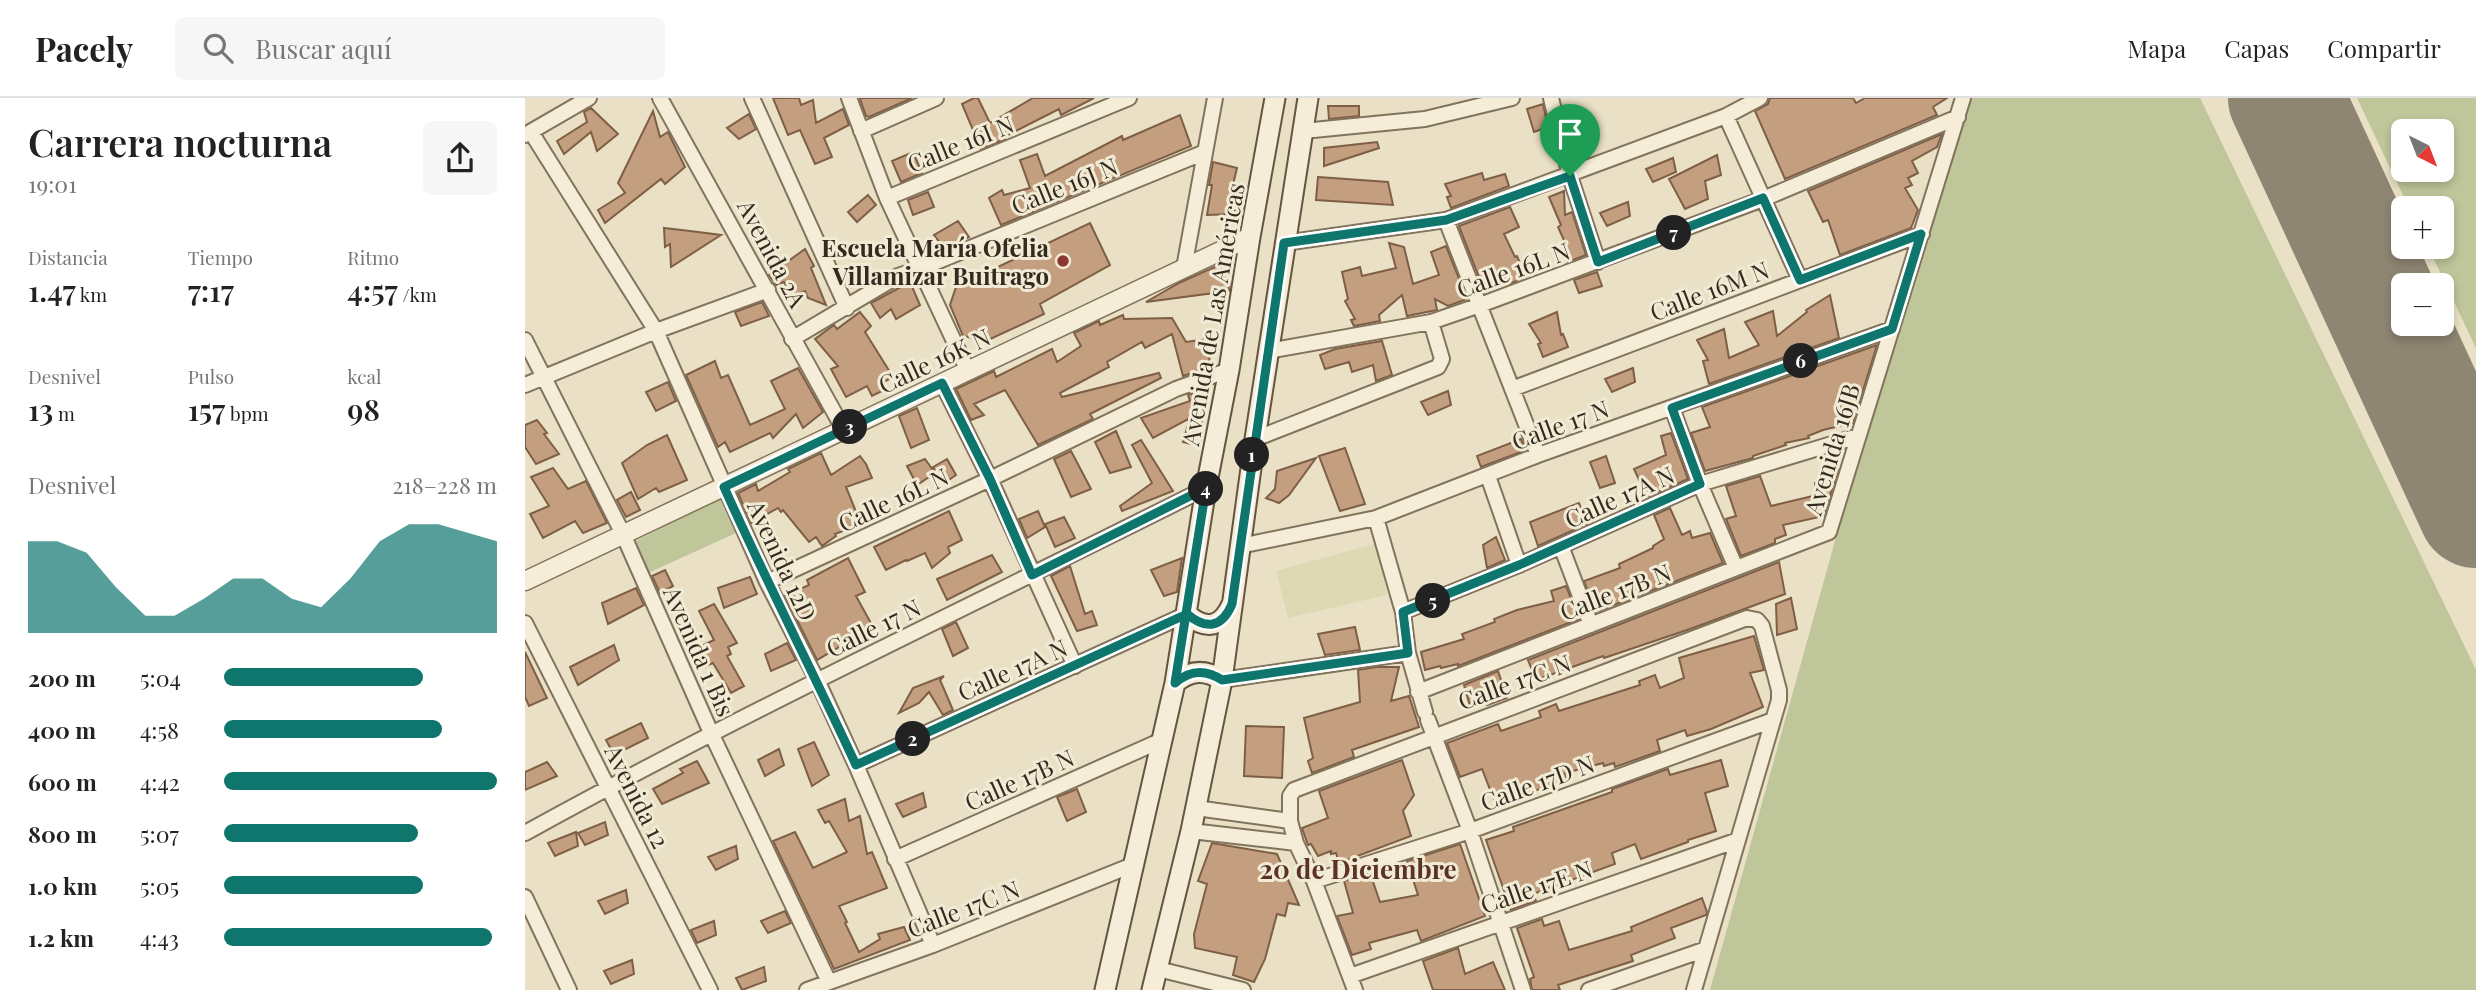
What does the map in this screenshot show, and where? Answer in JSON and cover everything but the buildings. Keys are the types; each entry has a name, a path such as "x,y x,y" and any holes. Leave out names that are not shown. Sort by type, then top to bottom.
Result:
{"main road":[{"name":"Avenida de Las Américas","path":"1105,990 1175,683 1206,488 1275,98"},
{"path":"1152,990 1191,831 1222,680 1268,351 1308,98"},
{"path":"1187,614 1196,622 1207,625 1219,622 1227,615 1232,604"},
{"path":"1175,683 1192,672 1203,671 1222,680"}],"street":[{"path":"528,133 589,98"},
{"name":"Avenida 2A","path":"660,98 844,430"},
{"path":"752,98 847,308"},
{"path":"849,98 887,198 968,371"},
{"path":"861,131 936,98"},
{"name":"Calle 16I N","path":"887,198 1129,98"},
{"path":"1184,268 1215,98"},
{"path":"1303,131 1425,119 1512,98"},
{"path":"1551,98 1570,176 1598,262"},
{"path":"1284,243 1446,220 1726,116 1760,98"},
{"name":"Avenida 16JB","path":"1829,532 1963,98"},
{"path":"1726,116 1800,280"},
{"name":"Calle 16L N","path":"1268,351 1431,322 1598,262 1763,198 1958,117"},
{"name":"Avenida 12D","path":"528,133 656,331 767,582 817,680 856,765 933,945"},
{"name":"Calle 16J N","path":"792,339 898,276 919,270 1205,152"},
{"path":"1446,220 1538,455"},
{"name":"Calle 16M N","path":"1513,389 1921,234"},
{"name":"Calle 16K N","path":"525,582 1250,237"},
{"path":"525,385 656,331 768,290"},
{"path":"1255,439 1438,367 1442,359 1431,322"},
{"name":"Calle 17 N","path":"1240,546 1377,518 1538,455 1892,329"},
{"name":"Avenida 1 Bis","path":"525,340 623,534 712,735 829,982"},
{"name":"Calle 16L N","path":"767,582 1176,389 1229,370"},
{"path":"942,383 990,479 1075,666"},
{"path":"1672,408 1700,484 1736,568"},
{"name":"Calle 17A N","path":"1403,612 1519,565 1700,484 1859,436"},
{"path":"1488,476 1519,565"},
{"name":"Calle 17 N","path":"525,833 608,787 817,680 1206,488"},
{"path":"1377,518 1403,612 1408,653 1418,692 1470,831 1523,990"},
{"name":"Calle 17B N","path":"1418,692 1829,532"},
{"path":"1562,546 1591,625"},
{"name":"Calle 17A N","path":"856,765 1187,614"},
{"name":"Calle 17C N","path":"1290,821 1290,796 1294,790 1747,618 1757,620 1762,626 1779,690 1773,720"},
{"name":"Avenida 12","path":"525,623 710,990"},
{"path":"1222,680 1408,653"},
{"path":"1694,990 1773,720"},
{"name":"Calle 17D N","path":"1314,881 1470,831 1773,720"},
{"name":"Calle 17B N","path":"895,859 1160,741"},
{"path":"1196,808 1290,821 1296,843 1314,881 1353,983"},
{"path":"1191,831 1296,843"},
{"name":"Calle 17E N","path":"1353,983 1500,922 1738,840"},
{"name":"Calle 17C N","path":"807,990 933,945 1135,864"},
{"path":"525,897 569,990"},
{"path":"1589,990 1706,949"},
{"path":"1158,969 1243,990"}],"shaded area":[{"path":"1377,543 1387,595 1288,618 1276,571"}],"green space":[{"path":"1966,98 2200,98 2476,670 2476,990 1710,990 1845,505"},
{"path":"2357,98 2476,98 2476,348 2454,302 2454,273 2440,273 2434,259 2454,259 2454,196 2403,196 2397,182 2454,182 2454,119 2391,119 2391,170"},
{"path":"723,496 736,533 648,573 636,541"}],"runway":[{"path":"2286,98 2476,510"}],"place":[{"name":"Escuela María Ofelia Villamizar Buitrago","path":"1063,261"}],"district":[{"name":"20 de Diciembre","path":"1358,868"}],"route":[{"path":"1570,176 1446,220 1284,243 1232,604 1227,615 1219,622 1207,625 1196,622 1187,614 856,765 724,487 942,383 990,479 1032,575 1206,488 1187,614 1175,683 1192,672 1203,671 1222,680 1408,653 1403,612 1519,565 1700,484 1672,408 1892,329 1921,234 1800,280 1763,198 1598,262 1570,176"}]}
